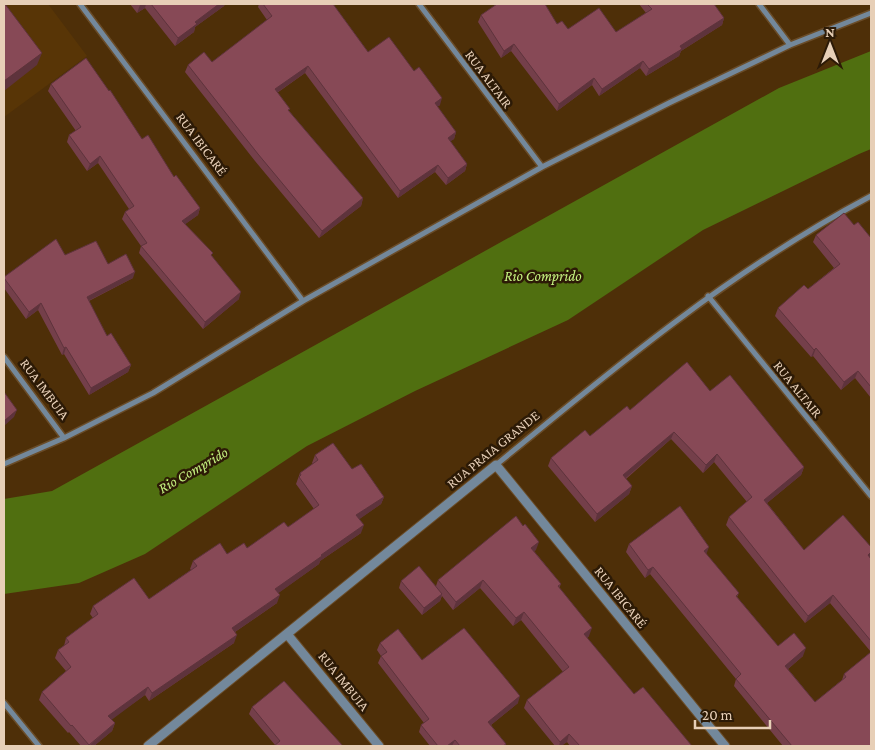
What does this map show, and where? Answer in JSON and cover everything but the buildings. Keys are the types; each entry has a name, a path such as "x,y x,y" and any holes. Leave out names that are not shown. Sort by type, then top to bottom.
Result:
{"street":[{"name":"RUA IBICARÉ","path":"80,4 303,301"},
{"name":"RUA ALTAIR","path":"419,4 542,167"},
{"path":"759,4 790,45"},
{"path":"4,464 64,438 153,393 303,301 542,167 790,45 871,13"},
{"name":"RUA PRAIA GRANDE","path":"148,746 639,348 708,296 802,236 871,196"},
{"name":"RUA ALTAIR","path":"708,296 871,496"},
{"name":"RUA IMBUIA","path":"4,357 64,438"},
{"name":"RUA IBICARÉ","path":"496,465 725,746"},
{"name":"RUA IMBUIA","path":"287,634 379,746"},
{"path":"4,703 39,746"}],"shaded area":[{"path":"4,4 48,4 87,56 4,117"}],"water":[{"name":"Rio Comprido","path":"871,51 871,149 703,230 568,320 415,391 307,446 145,554 79,583 4,594 4,499 52,491 779,88"}]}
